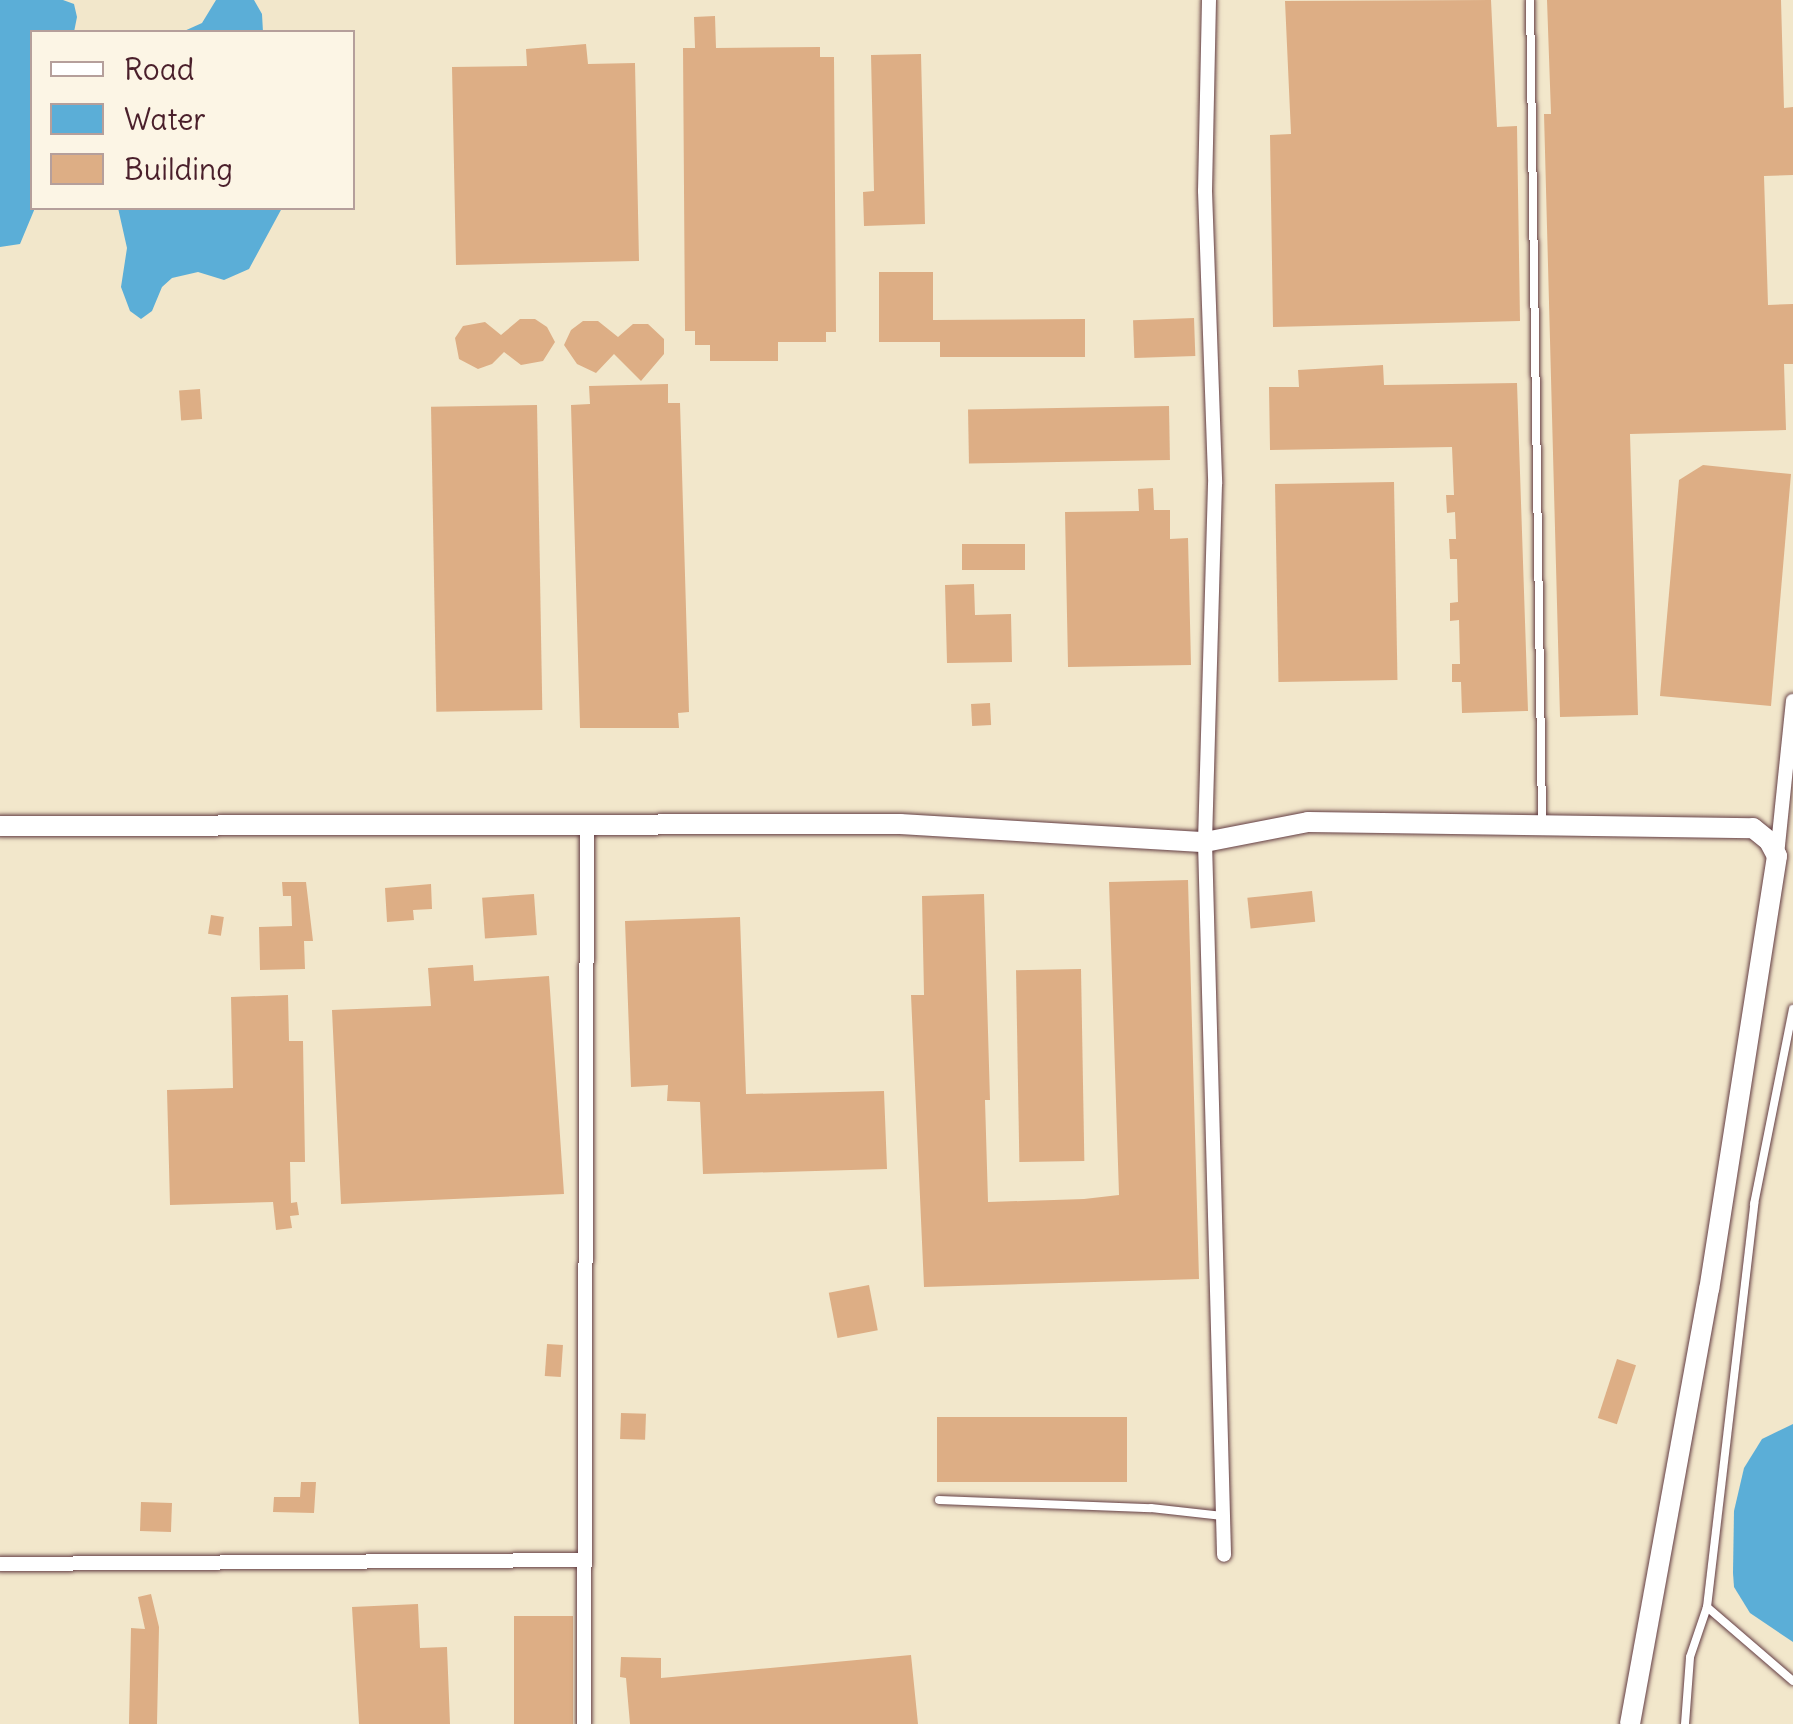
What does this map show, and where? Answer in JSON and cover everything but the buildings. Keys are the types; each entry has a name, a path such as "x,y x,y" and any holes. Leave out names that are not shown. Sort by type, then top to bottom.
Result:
{"street":[{"path":"1209,0 1205,191 1215,484 1205,842 1224,1554"},
{"path":"1630,1724 1716,1251 1777,856 1793,701"},
{"path":"0,826 900,824 1205,842 1308,822 1734,824 1754,828 1769,841 1777,856"},
{"path":"584,1724 581,1560 586,825"},
{"path":"0,1564 581,1560"}],"lane":[{"path":"1530,0 1542,822"},
{"path":"1685,1724 1690,1657 1707,1607 1754,1204 1793,1010"},
{"path":"939,1500 1150,1508 1224,1516"},
{"path":"1707,1607 1793,1680"}],"water":[{"path":"0,0 63,0 74,4 74,30 30,30 30,210 34,210 20,244 0,247"},
{"path":"216,0 254,0 262,14 263,30 186,30 202,23"},
{"path":"118,210 281,210 249,269 224,280 198,272 172,278 162,287 152,311 141,319 130,311 121,287 127,248"},
{"path":"1793,1424 1793,1642 1750,1613 1734,1587 1733,1573 1734,1511 1744,1468 1762,1439"}]}
